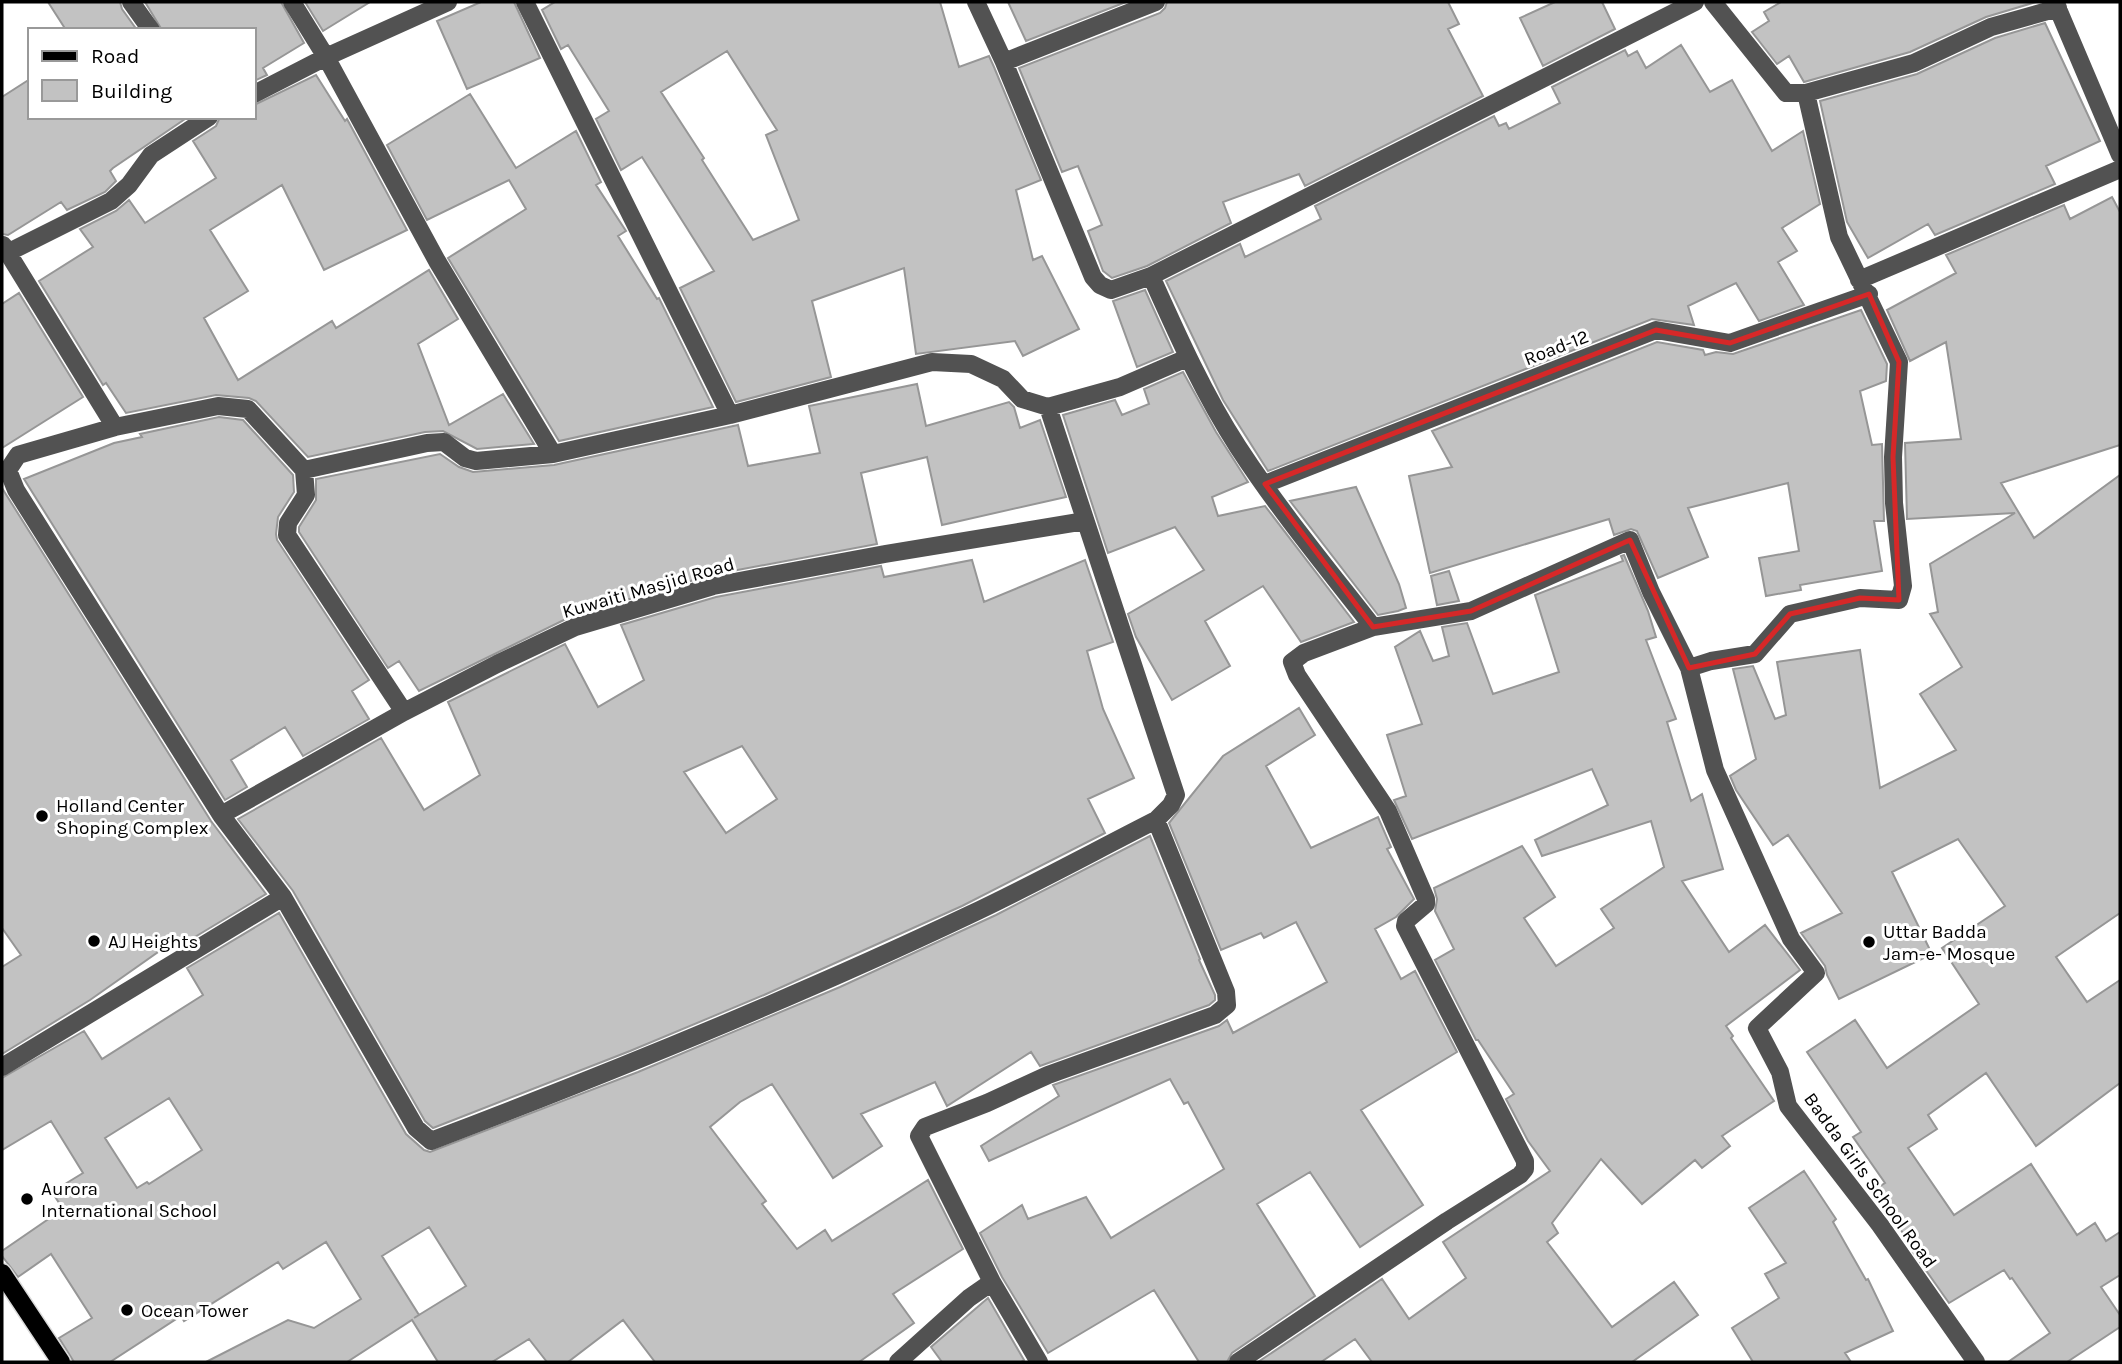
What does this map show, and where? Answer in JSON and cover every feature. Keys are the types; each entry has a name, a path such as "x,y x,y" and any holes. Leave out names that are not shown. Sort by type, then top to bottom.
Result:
{"main road":[{"path":"2,1273 61,1362"}],"street":[{"path":"131,2 150,28"},
{"path":"292,2 326,57 437,261 553,454"},
{"path":"256,93 326,57 447,2"},
{"path":"525,2 730,415"},
{"path":"976,2 1004,62 1093,276 1100,285 1111,290 1151,276 1695,2"},
{"path":"1004,62 1156,2"},
{"path":"1713,2 1786,93 1806,93 1914,63 1992,27 2057,5 2120,155"},
{"path":"1238,1362 1520,1175 1525,1169 1525,1161 1405,926 1406,921 1426,904 1426,899 1388,811 1297,676 1292,662 1304,653 1373,627 1471,611 1630,540 1651,592 1689,668 1711,661 1755,654 1790,614 1860,598 1899,600 1903,586 1894,503 1893,457 1899,362 1839,237 1806,93"},
{"path":"115,427 4,248 111,201 129,185 151,155 206,119"},
{"name":"Road-12","path":"1265,484 1656,330 1730,342 1864,287 2120,169"},
{"path":"1151,276 1187,358 1238,447 1304,540 1373,627"},
{"path":"304,470 427,443 444,442 465,458 476,461 553,454 730,415 932,362 971,364 1003,379 1022,399 1048,407 1120,387 1187,358"},
{"path":"404,712 287,535 288,523 306,495 304,470 248,409 218,407 115,427 18,455 8,470 16,490 221,815 283,897 416,1128 431,1141 735,1021 968,915 1156,820 1171,805 1176,795 1048,407"},
{"name":"Kuwaiti Masjid Road","path":"221,815 404,712 575,627 713,586 1085,521"},
{"name":"Badda Girls School Road","path":"1689,668 1715,770 1791,939 1816,974 1757,1028 1780,1072 1788,1106 1880,1225 1976,1362"},
{"path":"1039,1362 992,1282 919,1136 925,1127 1048,1075 1215,1015 1227,1005 1226,992 1156,820"},
{"path":"2,1067 283,897"},
{"path":"898,1362 969,1298 992,1282"}],"highlighted area":[{"path":"1869,294 1899,362 1893,457 1899,600 1860,598 1790,614 1755,654 1689,668 1630,540 1471,611 1373,627 1265,484 1656,330 1730,343"}],"building":[{"path":"48,2 120,2 136,28 65,28"},
{"path":"145,2 281,2 304,43 263,68 267,75 256,80 256,28 161,28"},
{"path":"305,2 370,2 323,31"},
{"path":"481,2 514,2 540,58 467,89 437,21"},
{"path":"555,2 940,2 959,67 989,56 994,67 1041,180 1016,190 1033,260 1042,256 1079,329 1023,356 1015,341 916,354 904,268 812,301 831,377 736,402 680,288 714,271 642,157 621,170 596,119 609,111 568,45 561,49 542,10","holes":["727,51 777,130 766,135 799,220 753,240 661,92"]},
{"path":"1008,2 1126,2 1026,41"},
{"path":"1167,2 1448,2 1459,24 1448,29 1483,96 1305,186 1299,174 1223,202 1231,223 1147,266 1112,278 1103,271 1088,231 1102,225 1078,166 1062,172 1019,68 1160,13"},
{"path":"1555,2 1602,2 1615,29 1543,66 1520,18"},
{"path":"1781,2 2036,2 1986,17 1910,52 1804,82 1789,56 1777,64 1752,32 1769,21 1764,12"},
{"path":"2045,23 2100,141 2046,166 2055,184 1935,235 1928,224 1868,258 1847,222 1820,101 1917,74 1995,38"},
{"path":"1681,45 1710,92 1732,80 1772,151 1803,131 1820,204 1782,228 1797,251 1778,262 1804,305 1759,321 1736,283 1688,306 1694,325 1652,319 1268,471 1223,400 1166,281 1240,244 1245,257 1321,219 1315,206 1494,116 1499,126 1506,123 1509,129 1560,103 1552,87 1625,50 1628,56 1637,51 1646,68"},
{"path":"316,75 345,121 347,119 407,230 324,270 282,185 210,230 248,291 204,318 238,380 332,321 336,328 429,270 458,319 418,344 449,425 503,394 534,444 477,449 443,431 425,432 308,457 256,401 249,398 216,395 126,413 106,383 103,385 39,281 93,247 80,229 116,211 129,200 145,223 216,178 193,141 216,126 219,119 256,119 256,104"},
{"path":"28,80 28,119 185,119 113,168 110,171 116,181 105,192 67,210 61,202 8,235 2,234 2,97"},
{"path":"470,94 516,168 576,131 601,182 596,185 626,231 618,236 657,299 659,298 713,407 559,441 448,258 526,209 509,180 427,220 387,145"},
{"path":"2112,197 2120,212 2120,445 2001,483 2034,538 2120,475 2120,913 2056,957 2087,1002 2120,980 2120,1083 2036,1146 1986,1073 1928,1115 1937,1129 1908,1148 1954,1215 2031,1164 2077,1235 2095,1223 2106,1241 2120,1232 2120,1275 2101,1287 2120,1315 2120,1327 2067,1362 2008,1362 2050,1333 2004,1270 1949,1303 1874,1190 1885,1183 1853,1137 1861,1132 1807,1052 1855,1020 1887,1068 1979,1004 1942,948 2005,906 1958,839 1892,872 1932,954 1839,999 1825,966 1801,933 1842,913 1788,835 1773,845 1736,790 1730,776 1756,759 1733,669 1753,666 1775,719 1786,715 1777,662 1860,650 1880,788 1956,750 1920,694 1962,667 1930,614 1938,612 1930,564 2015,513 1907,519 1905,443 1961,439 1946,342 1910,361 1887,310 1956,273 1946,255 2064,205 2070,219"},
{"path":"1145,290 1173,352 1137,367 1113,301"},
{"path":"19,293 83,397 2,448 2,304"},
{"path":"1861,310 1887,364 1886,381 1860,391 1872,445 1882,444 1884,521 1874,521 1882,571 1800,585 1801,590 1766,596 1759,558 1799,551 1788,483 1688,508 1708,557 1658,578 1637,531 1631,529 1614,535 1609,519 1430,573 1409,476 1452,467 1432,431 1657,342 1703,350 1705,355 1716,352 1733,354"},
{"path":"1183,372 1216,432 1248,482 1212,497 1218,516 1265,506 1354,622 1301,642 1263,586 1205,621 1230,666 1172,700 1136,637 1128,614 1204,570 1175,527 1108,553 1063,415 1115,400 1122,415 1149,404 1144,389"},
{"path":"917,384 926,426 1009,402 1014,407 1020,428 1040,420 1066,497 942,525 927,457 861,473 877,544 711,575 572,616 419,691 399,661 388,668 299,532 299,527 316,500 316,479 440,454 459,467 473,472 554,465 738,425 748,466 820,453 809,406"},
{"path":"219,417 243,420 293,475 294,492 278,517 277,540 369,680 352,691 369,719 303,756 285,727 231,760 247,787 225,800 24,479 114,443 142,437 140,434"},
{"path":"1356,487 1399,584 1406,608 1378,615 1290,501"},
{"path":"2,488 211,821 266,894 175,949 171,943 90,1000 2,1054 2,967 21,955 2,928"},
{"path":"1624,555 1656,637 1646,640 1676,719 1667,722 1691,801 1702,794 1723,869 1682,881 1729,952 1765,925 1800,970 1726,1026 1733,1036 1731,1038 1774,1101 1722,1136 1730,1146 1702,1168 1695,1160 1642,1204 1601,1159 1552,1223 1558,1233 1547,1242 1612,1327 1674,1282 1698,1315 1632,1362 1372,1362 1355,1339 1321,1362 1258,1362 1382,1279 1409,1319 1466,1278 1443,1242 1550,1171 1528,1141 1506,1099 1514,1094 1476,1040 1435,960 1454,949 1435,911 1437,899 1434,888 1522,846 1555,897 1524,918 1556,966 1614,928 1601,909 1664,867 1651,821 1542,856 1535,840 1608,805 1592,769 1412,839 1394,800 1406,796 1387,735 1422,724 1395,647 1420,631 1433,661 1449,656 1442,627 1467,623 1493,694 1559,672 1535,595 1623,561 1621,556"},
{"path":"972,560 984,602 1085,560 1113,642 1087,651 1103,709 1134,778 1088,799 1105,833 962,906 764,995 433,1128 425,1121 293,891 238,819 381,738 424,810 480,775 448,702 565,644 598,707 644,680 621,625 716,597 881,566 884,577","holes":["742,746 777,799 726,833 684,772"]},
{"path":"1449,571 1459,601 1437,605 1431,576"},
{"path":"1299,708 1315,735 1266,766 1311,848 1378,817 1391,847 1387,849 1414,899 1396,917 1375,929 1401,979 1415,971 1457,1052 1361,1110 1423,1205 1360,1247 1310,1172 1257,1204 1315,1296 1232,1353 1227,1362 1199,1362 1154,1290 1048,1353 1002,1277 980,1233 1022,1205 1028,1219 1086,1197 1111,1238 1224,1169 1188,1102 1184,1104 1170,1079 989,1161 981,1146 1059,1096 1053,1085 1219,1026 1227,1020 1233,1033 1327,982 1296,922 1264,938 1261,933 1221,950 1169,823 1223,756"},
{"path":"1150,836 1215,1000 1209,1005 1040,1066 1031,1052 947,1106 935,1082 861,1114 882,1146 833,1178 772,1084 740,1102 710,1127 766,1201 762,1204 797,1249 825,1230 832,1241 928,1180 963,1249 893,1294 914,1323 859,1362 655,1362 623,1320 568,1362 547,1362 529,1339 492,1362 438,1362 412,1320 347,1362 206,1362 288,1320 314,1328 361,1299 326,1242 283,1269 278,1262 184,1321 181,1316 110,1362 74,1362 59,1338 92,1318 51,1254 18,1277 2,1256 2,1251 63,1209 52,1192 83,1173 51,1121 2,1150 2,1078 84,1031 102,1059 203,995 187,968 279,913 406,1134 430,1152 638,1072 840,987 996,915","holes":["169,1098 202,1150 149,1184 147,1182 137,1188 105,1138","429,1227 466,1286 419,1315 382,1256"]},
{"path":"1804,1171 1836,1219 1833,1222 1866,1280 1868,1279 1893,1331 1845,1353 1851,1362 1753,1362 1732,1328 1779,1298 1765,1274 1786,1263 1749,1208"},
{"path":"988,1298 1024,1360 942,1362 931,1347"}],"place":[{"name":"Holland Center Shoping Complex","path":"42,816"},
{"name":"AJ Heights","path":"94,941"},
{"name":"Uttar Badda Jam-e- Mosque","path":"1869,942"},
{"name":"Aurora International School","path":"27,1199"},
{"name":"Ocean Tower","path":"127,1310"}]}
